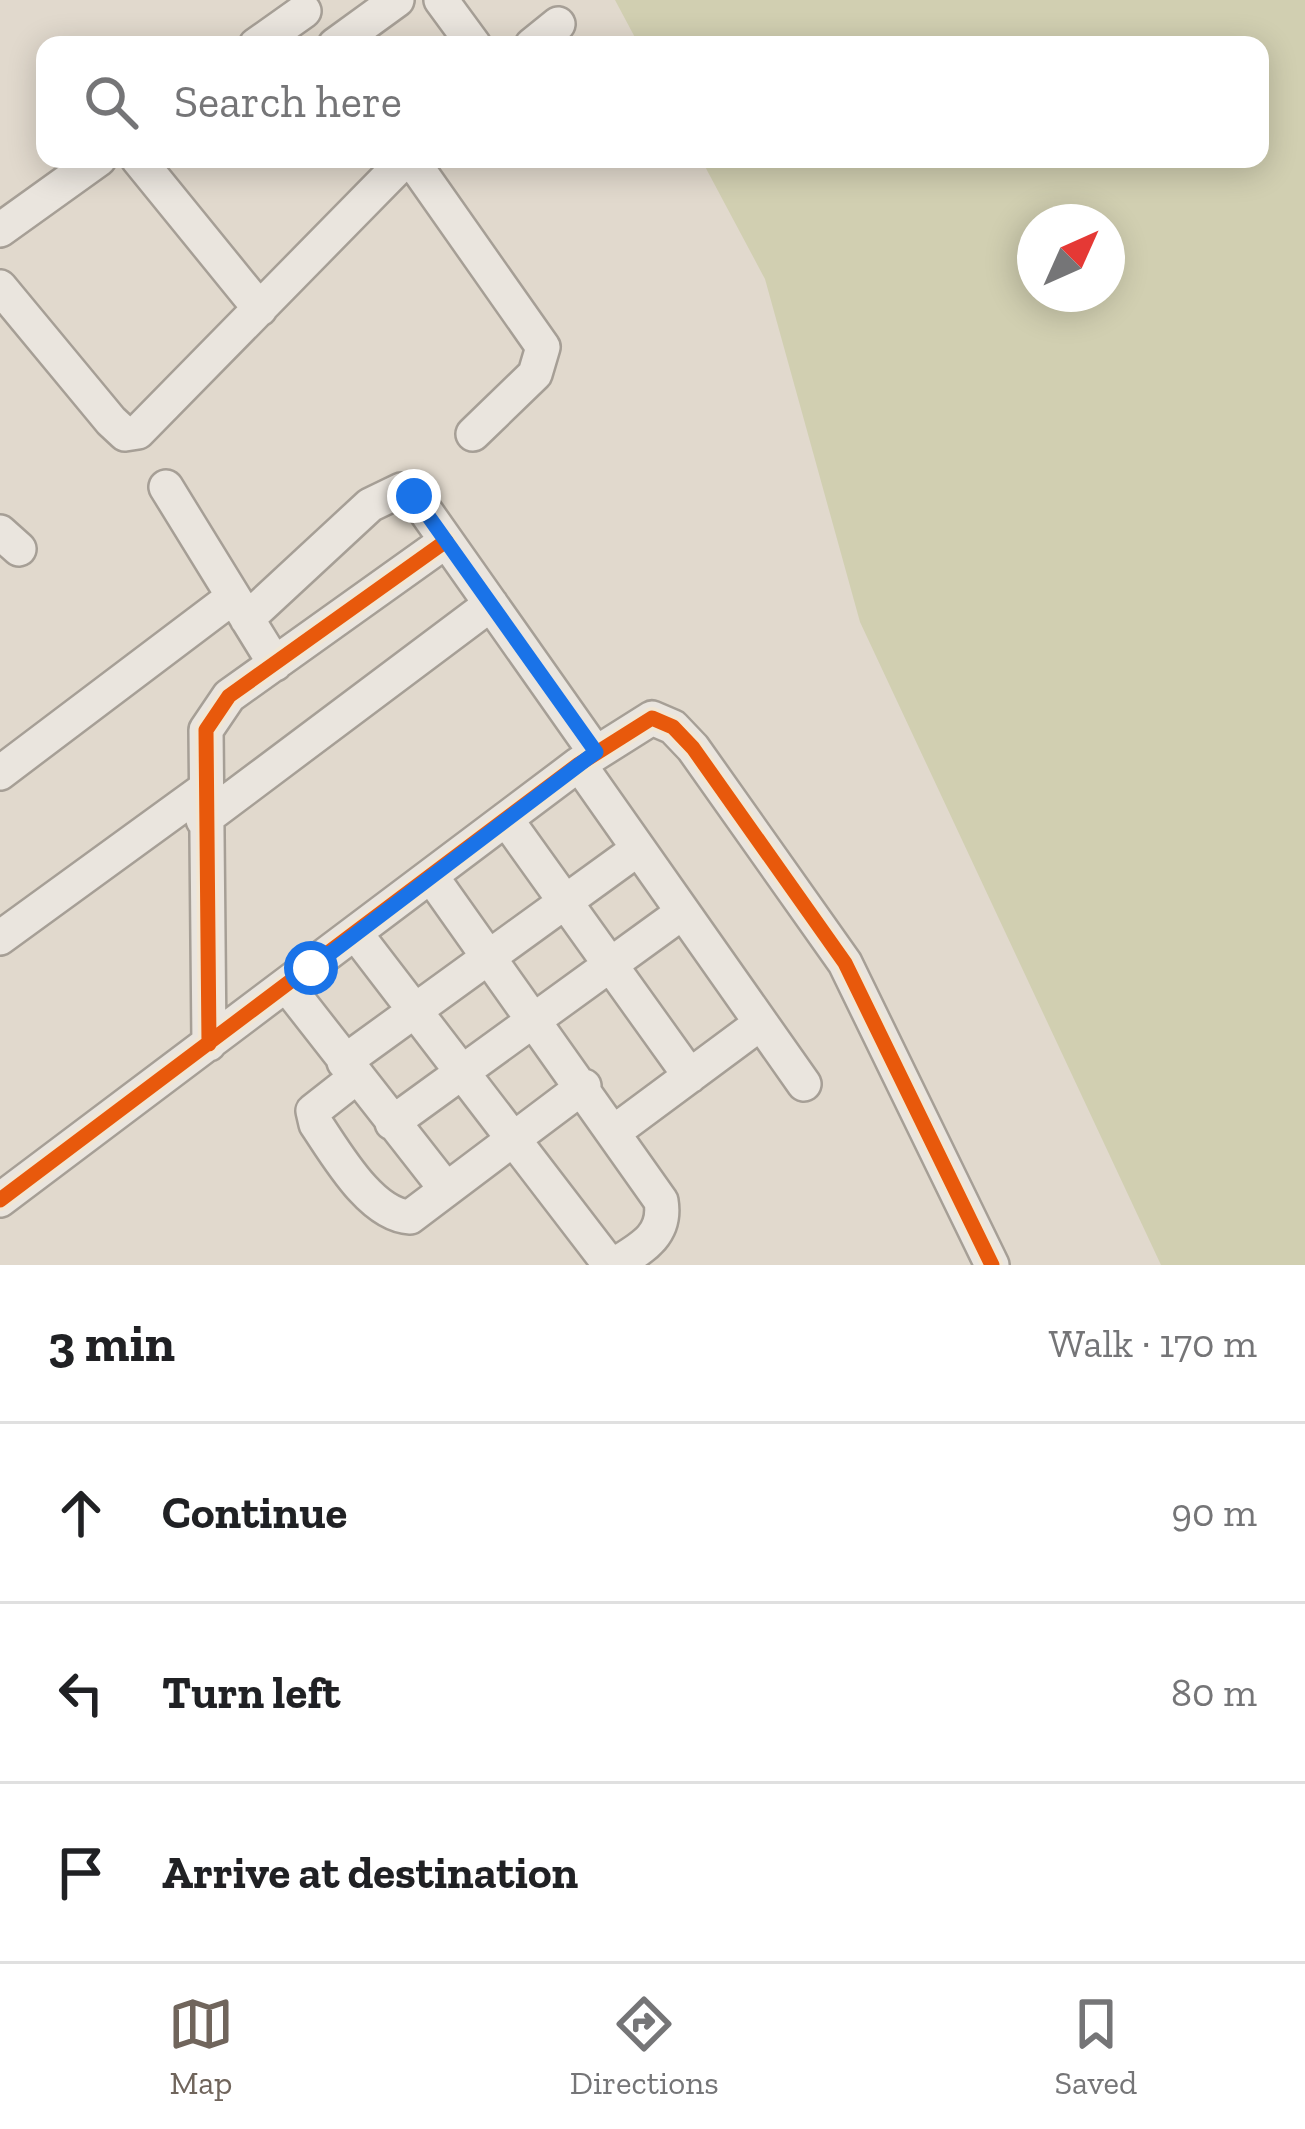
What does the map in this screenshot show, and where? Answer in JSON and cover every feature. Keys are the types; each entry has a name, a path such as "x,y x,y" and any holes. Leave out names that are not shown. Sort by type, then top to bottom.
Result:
{"street":[{"path":"345,36 397,0"},
{"path":"442,0 468,36"},
{"path":"266,36 301,5 325,36"},
{"path":"0,230 86,168"},
{"path":"145,168 260,309"},
{"path":"0,286 125,434 152,422 399,168"},
{"path":"414,168 543,347 535,374 472,434"},
{"path":"166,488 275,664"},
{"path":"0,773 240,608 385,494 401,490 414,496 490,604 638,849 804,1084"},
{"path":"209,1044 203,806 206,730 216,712 275,664 446,541"},
{"path":"0,938 203,806 490,604"},
{"path":"0,1200 587,758 652,718 673,727 693,748 845,963 992,1265"},
{"path":"506,819 690,1076"},
{"path":"584,1086 410,1217 392,1216 378,1204 326,1138 313,1111 416,1009 638,849"},
{"path":"356,934 612,1265 655,1236 664,1218 661,1202 584,1086 431,876"},
{"path":"392,1123 683,912"},
{"path":"286,986 446,1189"},
{"path":"614,1132 761,1023"}],"shaded area":[{"path":"615,0 1305,0 1305,1265 1161,1265 860,622 765,279 706,168 1269,168 1269,36 634,36"}],"cycle path":[{"path":"209,1044 206,730 229,696 446,541"},
{"path":"0,1200 579,764 652,718 673,727 693,748 845,963 992,1265"}],"route":[{"path":"311,968 596,752 414,496"}]}
